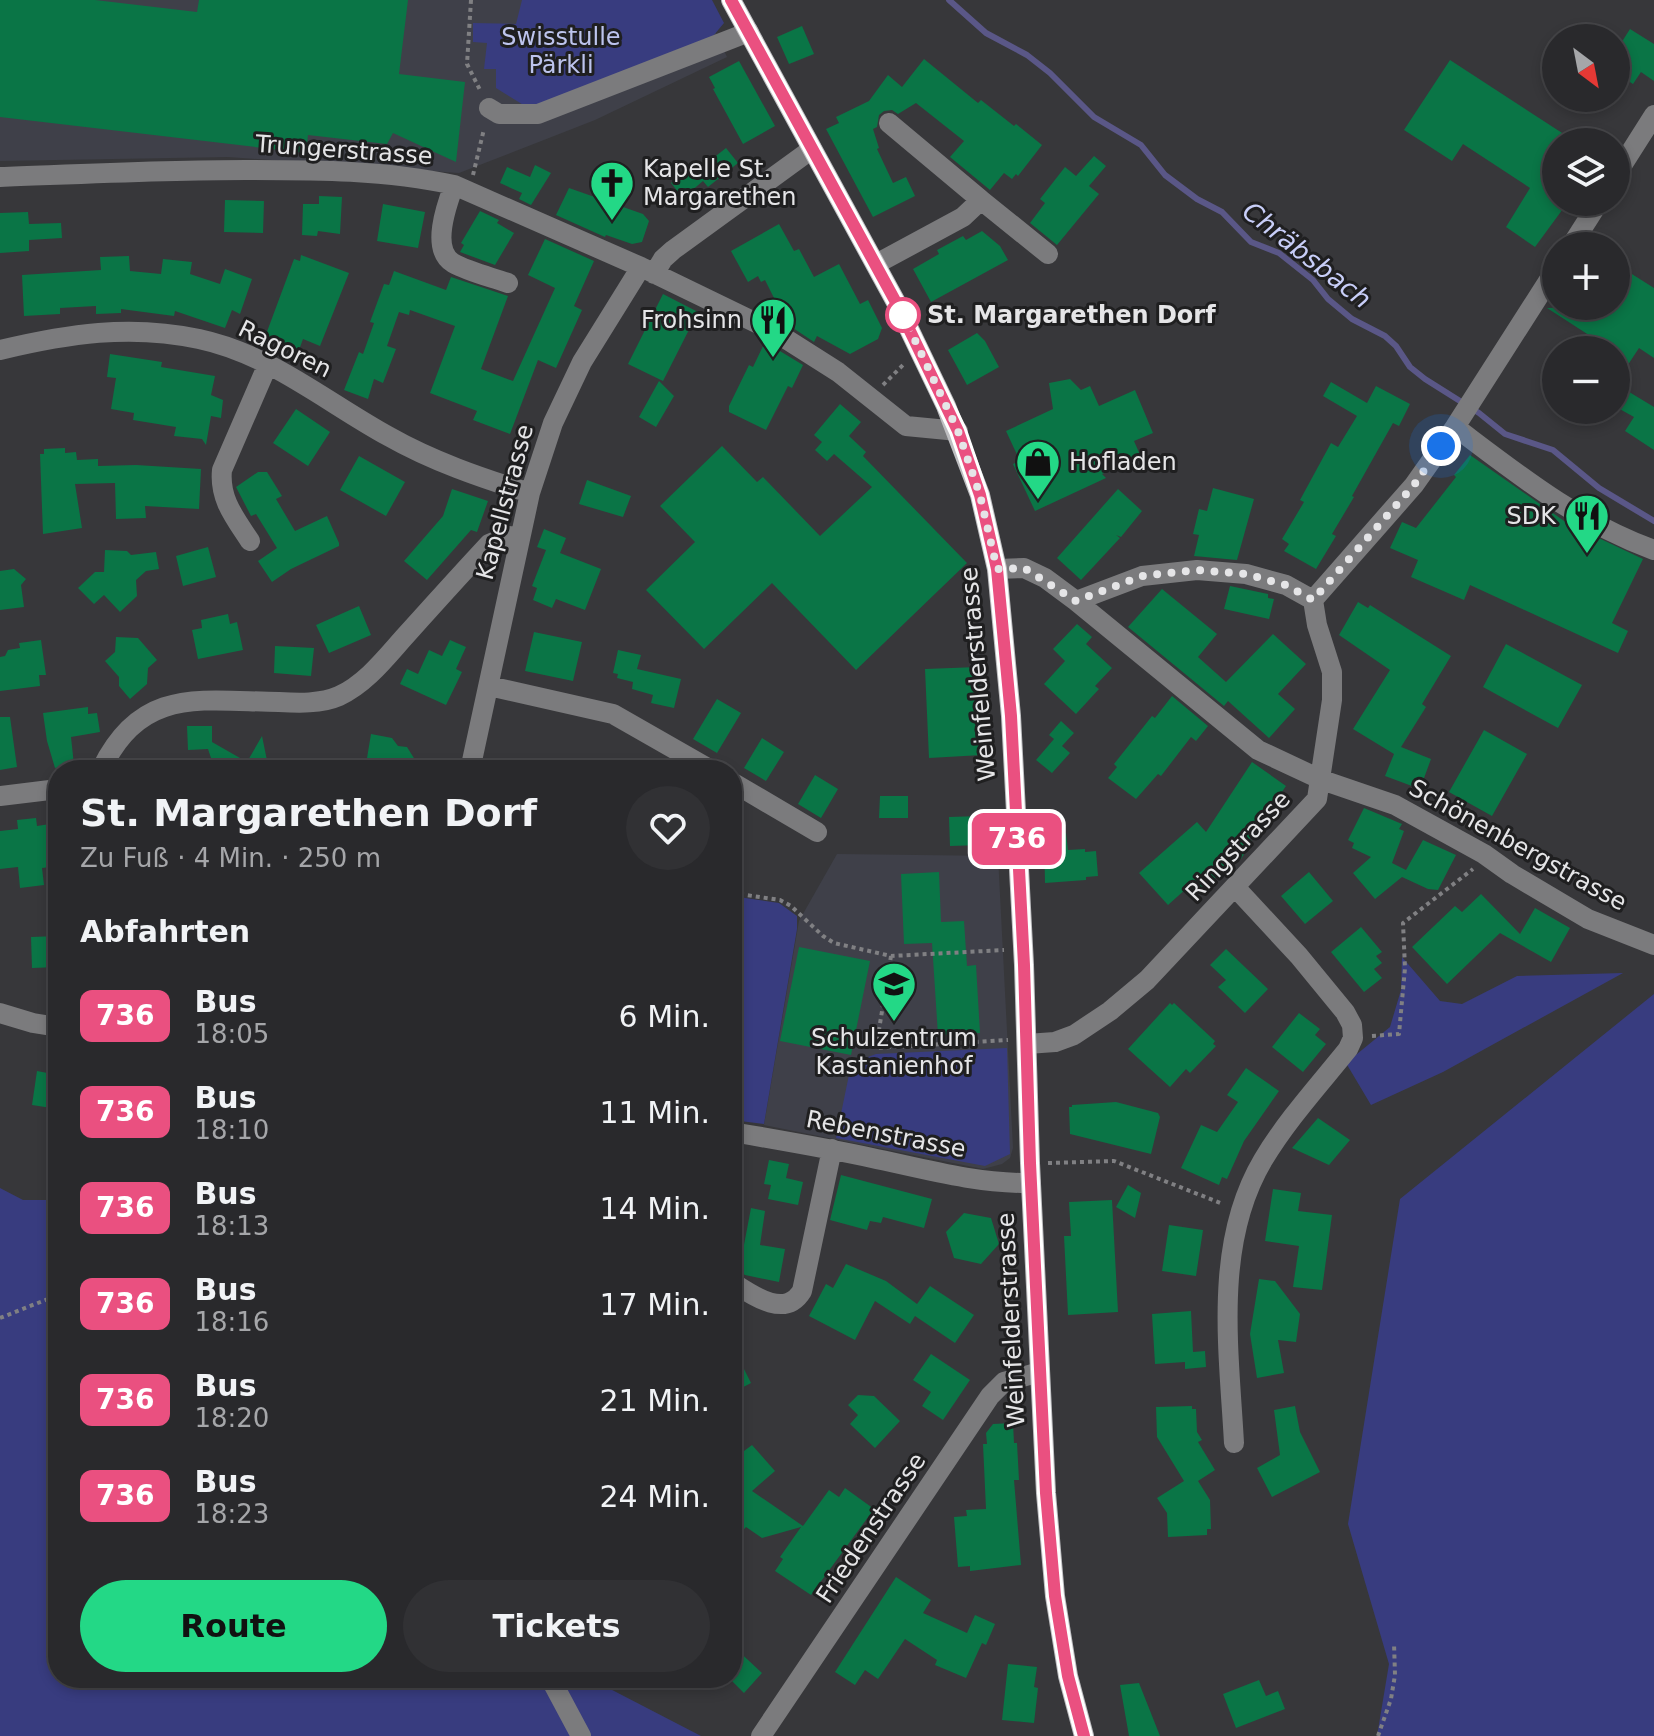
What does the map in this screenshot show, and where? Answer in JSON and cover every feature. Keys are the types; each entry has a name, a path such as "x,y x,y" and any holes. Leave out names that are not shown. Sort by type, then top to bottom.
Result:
{"main road":[{"name":"Weinfelderstrasse","path":"731,0 876,264 958,431 980,495 997,569 1011,716 1046,1493 1055,1596 1068,1676 1084,1736"}],"street":[{"path":"489,108 499,114 538,114 749,32"},
{"path":"1630,153 1654,115"},
{"path":"889,123 1048,254"},
{"name":"Kapellstrasse","path":"472,760 518,537 530,493 553,423 582,362 648,271 812,149"},
{"name":"Trungerstrasse","path":"0,177 184,170 322,170 407,176 454,185 648,271 799,345 906,426 958,431"},
{"path":"454,185 441,243 446,256 453,263 508,283"},
{"path":"876,264 963,217 981,200"},
{"path":"1076,601 1142,576 1197,570 1246,574 1286,585 1313,600 1414,485 1542,291"},
{"name":"Ragoren","path":"0,350 62,335 102,331 163,332 202,339 268,364 388,436 423,453 491,481 530,493"},
{"path":"250,541 222,494 222,470 268,364"},
{"path":"1459,421 1557,503 1625,539 1654,550"},
{"path":"106,760 124,732 142,717 167,704 197,701 313,702 337,697 373,671 489,544 508,536 518,537"},
{"name":"Schönenbergstrasse","path":"997,569 1024,568 1076,601 1258,750 1322,780 1395,805 1484,854 1588,919 1654,945"},
{"name":"Ringstrasse","path":"1027,1041 1055,1042 1074,1035 1110,1011 1147,980 1317,799 1332,700 1332,672 1317,625 1313,600"},
{"path":"489,686 613,714 694,760"},
{"path":"742,788 817,832"},
{"path":"0,796 48,790"},
{"path":"1234,1443 1228,1311 1230,1255 1240,1212 1261,1163 1286,1126 1348,1049 1353,1038 1352,1025 1345,1012 1299,956 1235,887"},
{"path":"0,1013 48,1025"},
{"name":"Rebenstrasse","path":"742,1134 996,1182 1030,1173"},
{"path":"742,1287 775,1304 786,1305 797,1300 802,1291 832,1149"},
{"name":"Friedenstrasse","path":"761,1736 990,1396 1004,1382 1040,1372"},
{"path":"555,1688 581,1736"}],"path":[{"path":"869,398 907,361"},
{"path":"1353,1038 1399,1034 1405,968 1403,923 1476,867 1484,854"},
{"path":"742,894 780,900 797,910 834,943 891,956 1007,949"},
{"path":"891,956 876,1048 1027,1041"},
{"path":"1030,1173 1114,1161 1240,1212"},
{"path":"0,1318 48,1299"},
{"path":"1378,1736 1391,1699 1395,1675 1394,1643"}],"shaded area":[{"path":"0,0 701,0 727,57 595,120 459,173 228,157 0,161"},
{"name":"Schulzentrum Kastanienhof","path":"837,854 998,856 1013,1148 1010,1158 1002,1164 983,1169 764,1125 799,921"}],"green space":[{"name":"Swisstulle Pärkli","path":"522,0 712,0 724,23 698,54 538,114 496,88 496,69 484,69 487,43 473,42 473,23 516,24"},
{"path":"742,897 779,903 797,916 764,1124 742,1121"},
{"path":"1402,957 1440,1001 1462,1004 1517,976 1623,973 1443,1072 1371,1105 1346,1063 1390,1027 1401,990"},
{"path":"1654,994 1654,1736 1377,1736 1389,1664 1348,1524 1400,1199"},
{"path":"1007,1048 1010,1154 985,1166 836,1138 851,1065 866,1065 868,1057 876,1054"},
{"path":"0,1188 23,1200 48,1200 48,1688 608,1688 701,1736 0,1736"}],"building":[{"path":"0,0 95,0 197,12 199,0 408,0 399,74 465,82 456,162 393,133 387,144 308,135 306,153 0,117"},
{"path":"802,26 814,54 789,64 777,37"},
{"path":"1630,29 1654,44 1654,81 1641,72 1633,84 1630,82"},
{"path":"924,59 978,103 981,100 1042,145 1018,176 1016,174 1012,179 1004,173 990,190 950,157 964,141 916,103 898,114 892,110 884,111 873,129 877,149 893,183 906,177 915,196 873,217 826,129 839,123 836,117 869,101 888,75 902,87"},
{"path":"1450,60 1554,128 1542,128 1542,216 1558,216 1546,232 1542,232 1535,247 1506,227 1530,188 1463,144 1452,161 1404,130"},
{"path":"739,61 775,126 743,144 709,77"},
{"path":"726,148 738,163 708,187 703,181 683,198 671,183 693,165 698,170"},
{"path":"1094,156 1106,166 1089,186 1099,194 1057,245 1030,223 1045,203 1040,199 1065,167 1076,176"},
{"path":"535,165 551,173 531,205 519,199 522,193 500,183 507,167 530,177"},
{"name":"Kapelle St. Margarethen","path":"569,188 643,214 649,221 642,242 632,244 605,237 556,215"},
{"path":"319,196 342,197 340,234 318,231 317,236 302,235 303,204 319,204"},
{"path":"225,200 264,201 263,233 224,232"},
{"path":"383,204 425,212 418,248 377,241"},
{"path":"480,211 499,220 497,223 514,233 495,265 460,252 464,245 461,243"},
{"path":"28,212 29,224 61,223 62,238 29,240 29,251 0,253 0,213"},
{"path":"779,224 794,251 799,249 814,277 839,264 860,304 868,300 882,328 878,339 850,354 817,336 814,342 787,324 765,280 761,282 758,276 748,282 731,251"},
{"path":"982,231 1000,246 1008,260 931,302 913,269 939,254 937,250 963,236 966,240"},
{"path":"545,239 594,261 574,306 582,310 556,368 538,360 510,434 473,420 477,411 430,393 455,326 410,310 409,315 399,312 387,346 396,349 383,383 374,379 368,399 344,390 359,352 363,354 374,323 370,322 384,284 389,285 394,271 446,290 451,277 508,296 481,369 513,381 555,288 528,275"},
{"path":"301,255 349,273 320,346 303,339 299,350 265,337 294,259 300,261"},
{"path":"129,256 130,271 161,274 163,259 192,262 190,274 220,284 225,269 252,279 240,314 232,310 225,328 175,311 174,316 121,309 121,313 96,314 96,306 60,308 60,314 24,316 22,275 101,270 100,257"},
{"path":"1630,273 1654,288 1654,358 1639,348 1630,362 1630,336 1590,336 1566,320 1630,320"},
{"path":"663,294 698,312 663,381 628,364"},
{"path":"977,333 999,367 967,385 948,350"},
{"path":"765,342 803,365 792,388 788,386 766,430 729,412 749,365 753,367"},
{"path":"110,354 162,362 161,367 215,376 211,395 223,400 221,418 211,416 206,445 202,439 174,436 176,427 133,420 134,413 111,409 116,378 107,377"},
{"path":"1070,379 1081,390 1090,386 1099,406 1135,390 1153,433 1134,441 1141,457 1102,474 1106,478 1035,511 1013,464 1020,461 1006,431 1053,409 1049,383"},
{"path":"659,381 674,396 656,427 639,417"},
{"path":"1331,382 1367,403 1376,386 1410,404 1399,426 1393,423 1316,569 1284,551 1289,544 1282,539 1304,502 1300,500 1331,443 1338,447 1357,416 1323,396"},
{"path":"1630,392 1654,407 1654,450 1625,431 1634,417 1630,415"},
{"path":"840,404 861,422 849,436 866,452 863,456 967,563 856,670 772,583 704,649 646,590 695,542 660,506 722,446 757,482 763,477 820,536 872,487 834,454 827,461 815,450 822,442 814,435"},
{"path":"296,409 330,432 308,466 273,443"},
{"path":"65,448 65,453 76,452 77,460 98,459 98,466 201,469 199,509 145,506 146,518 116,519 115,483 75,484 82,528 43,534 40,454 44,454 44,449"},
{"path":"1470,455 1567,523 1643,559 1612,623 1628,631 1618,653 1470,585 1464,600 1411,577 1418,560 1390,548 1402,522 1416,528"},
{"path":"359,456 405,482 386,516 340,490"},
{"path":"258,472 267,472 282,496 276,499 295,531 327,516 339,543 339,546 291,569 272,582 258,561 277,548 256,514 251,516 236,487"},
{"path":"587,480 631,496 623,517 579,504"},
{"path":"1213,488 1254,499 1237,560 1194,556 1199,535 1193,534 1199,509 1207,511"},
{"path":"452,489 488,501 477,532 471,530 427,580 404,561 443,516"},
{"path":"1118,489 1142,511 1121,537 1116,535 1120,538 1081,580 1057,558"},
{"path":"544,529 566,538 560,553 601,569 585,610 556,599 552,608 533,600 537,588 532,586 546,550 537,547"},
{"path":"208,547 216,577 183,586 176,556"},
{"path":"105,550 127,551 131,555 156,552 159,569 146,571 136,580 137,596 120,612 104,595 94,604 78,588 95,572 104,572"},
{"path":"14,569 26,579 21,585 24,607 0,610 0,571"},
{"path":"1230,586 1268,594 1268,598 1274,599 1269,619 1224,609"},
{"path":"1162,589 1217,634 1198,657 1226,682 1273,634 1306,664 1278,694 1295,709 1269,738 1228,701 1224,706 1128,627"},
{"path":"1358,602 1368,608 1370,605 1451,656 1422,704 1426,707 1401,747 1431,759 1420,789 1385,776 1394,754 1353,729 1390,670 1339,635"},
{"path":"359,606 371,635 329,653 316,625"},
{"path":"228,614 230,624 237,622 243,650 198,659 192,630 202,628 201,620"},
{"path":"1077,624 1092,637 1086,644 1112,668 1095,686 1099,689 1076,714 1044,684 1065,661 1053,649"},
{"path":"534,632 582,642 573,681 525,671"},
{"path":"116,637 138,638 157,660 148,668 147,684 130,699 119,686 119,677 105,661 115,652"},
{"path":"41,640 46,675 39,675 40,686 0,691 0,657 5,656 8,650 20,648 19,643"},
{"path":"450,640 466,647 456,669 462,672 446,705 400,684 407,669 418,674 429,650 442,656"},
{"path":"1506,644 1582,685 1558,728 1483,687"},
{"path":"275,646 314,648 311,676 274,673"},
{"path":"618,650 641,655 637,669 681,679 674,708 651,703 653,695 632,689 633,682 617,678 618,674 613,673"},
{"path":"978,667 982,755 929,758 925,669"},
{"path":"1172,696 1208,726 1196,741 1191,737 1161,776 1158,774 1136,799 1108,778 1117,767 1114,764"},
{"path":"717,699 741,713 717,753 693,739"},
{"path":"88,707 88,714 97,713 100,732 71,737 73,760 53,760 43,713"},
{"path":"0,717 10,717 17,767 0,770"},
{"path":"1061,721 1074,733 1062,746 1070,753 1052,773 1036,760 1054,739 1049,735"},
{"path":"187,726 212,726 212,742 244,760 212,760 208,749 188,750"},
{"path":"1484,730 1527,754 1492,816 1449,792"},
{"path":"371,734 392,738 398,746 407,747 415,760 367,760"},
{"path":"262,736 267,760 248,760"},
{"path":"762,738 784,752 766,781 744,768"},
{"path":"1252,762 1286,786 1249,840 1252,841 1241,859 1238,858 1195,896 1187,888 1168,905 1139,873 1197,822 1206,832"},
{"path":"815,775 838,789 821,818 798,804"},
{"path":"880,796 908,796 908,818 879,818"},
{"path":"1364,808 1402,824 1399,829 1404,831 1392,863 1406,870 1423,840 1456,855 1438,890 1428,889 1402,877 1375,899 1353,873 1371,857 1352,848 1354,843 1348,840"},
{"path":"981,816 982,845 950,846 949,817"},
{"path":"36,818 37,826 48,824 48,867 42,868 44,885 20,888 18,867 0,869 0,831 18,829 17,820"},
{"path":"1066,833 1068,850 1096,851 1098,876 1045,883 1044,835"},
{"path":"939,872 941,922 964,921 967,966 976,965 980,1033 938,1035 932,943 904,944 901,874"},
{"path":"1309,872 1333,901 1305,924 1281,896"},
{"path":"1481,894 1520,934 1535,908 1570,928 1551,962 1500,933 1447,984 1412,947 1455,906 1462,912"},
{"path":"1361,927 1382,952 1376,956 1382,963 1374,969 1382,978 1364,992 1331,952"},
{"path":"48,936 48,967 32,968 31,937"},
{"path":"799,947 870,961 851,1055 780,1041"},
{"path":"1226,949 1268,989 1245,1013 1218,987 1226,980 1210,965"},
{"path":"1170,1003 1174,1003 1215,1041 1213,1044 1216,1046 1190,1073 1186,1069 1170,1087 1128,1049"},
{"path":"1299,1013 1320,1029 1315,1035 1326,1044 1303,1072 1272,1047"},
{"path":"1246,1068 1279,1091 1244,1141 1227,1179 1222,1177 1219,1185 1181,1168 1201,1125 1217,1132 1238,1102 1227,1095"},
{"path":"37,1071 48,1073 48,1107 32,1105"},
{"path":"1116,1102 1158,1113 1160,1117 1151,1154 1070,1134 1069,1107"},
{"path":"1318,1118 1350,1140 1329,1165 1292,1148"},
{"path":"769,1160 789,1164 786,1178 803,1182 798,1205 768,1199 771,1185 764,1184"},
{"path":"841,1175 932,1199 924,1228 883,1217 881,1223 870,1221 867,1230 830,1220"},
{"path":"1128,1185 1141,1193 1135,1218 1116,1207"},
{"path":"1273,1189 1301,1193 1298,1211 1332,1215 1322,1290 1293,1287 1299,1246 1265,1241"},
{"path":"1112,1200 1118,1312 1068,1315 1064,1236 1071,1236 1069,1202"},
{"path":"751,1208 765,1211 760,1245 785,1249 779,1282 742,1273 742,1255"},
{"path":"964,1213 991,1218 999,1244 981,1264 954,1258 946,1232"},
{"path":"1169,1225 1203,1230 1196,1276 1162,1271"},
{"path":"846,1264 886,1281 917,1304 930,1286 974,1315 955,1343 915,1316 910,1324 875,1301 855,1340 809,1316 826,1284 833,1288"},
{"path":"1259,1279 1275,1281 1300,1314 1296,1342 1278,1340 1284,1373 1257,1378 1250,1334"},
{"path":"1191,1311 1193,1352 1205,1351 1206,1367 1185,1369 1185,1362 1155,1364 1152,1314"},
{"path":"931,1354 970,1380 943,1420 922,1406 931,1392 913,1380"},
{"path":"742,1365 751,1383 742,1388"},
{"path":"858,1395 874,1396 900,1421 875,1448 850,1424 858,1415 848,1405"},
{"path":"1192,1406 1196,1409 1197,1432 1202,1440 1198,1442 1215,1470 1198,1481 1210,1500 1211,1529 1207,1529 1207,1535 1168,1537 1167,1513 1157,1498 1184,1481 1157,1437 1156,1407"},
{"path":"1295,1406 1300,1432 1320,1472 1272,1497 1257,1468 1280,1455 1274,1410"},
{"path":"1013,1423 1014,1443 1017,1443 1019,1480 1014,1480 1021,1565 970,1571 970,1566 958,1567 954,1517 967,1516 966,1510 986,1509 983,1444 987,1444 986,1433 993,1424"},
{"path":"752,1445 775,1471 752,1491 803,1526 829,1490 839,1497 845,1488 874,1509 811,1595 775,1571 783,1559 780,1557 801,1527 762,1538 746,1527 742,1532 742,1449 744,1451"},
{"path":"896,1577 931,1600 923,1613 967,1633 975,1615 995,1624 986,1645 982,1643 966,1678 935,1665 937,1660 905,1639 878,1679 865,1670 855,1685 835,1672"},
{"path":"742,1654 762,1673 744,1693 739,1688 742,1688"},
{"path":"1008,1664 1037,1667 1034,1723 1002,1720"},
{"path":"1259,1680 1266,1696 1278,1691 1285,1709 1236,1728 1223,1694"},
{"path":"1139,1683 1160,1736 1129,1736 1120,1685"}],"waterway":[{"name":"Chräbsbach","path":"949,0 986,33 1027,55 1050,73 1094,117 1141,145 1165,175 1197,199 1222,212 1251,242 1279,253 1313,280 1328,299 1352,319 1385,336 1410,367 1425,379 1479,413 1505,434 1553,450 1599,488 1654,521"}],"bus line":[{"name":"736","path":"731,0 898,306 958,431 980,495 997,569 1011,716 1046,1493 1055,1596 1068,1676 1084,1736"}],"place":[{"name":"Kapelle St. Margarethen","path":"612,222"},
{"name":"St. Margarethen Dorf","path":"903,315"},
{"name":"Frohsinn","path":"773,359"},
{"name":"Hofladen","path":"1038,501"},
{"name":"SDK","path":"1587,555"},
{"name":"Schulzentrum Kastanienhof","path":"894,1023"}],"route":[{"path":"903,315 958,431 980,495 997,569 1024,568 1045,578 1076,601 1142,576 1197,570 1246,574 1286,585 1313,600 1414,485 1441,446"}]}
